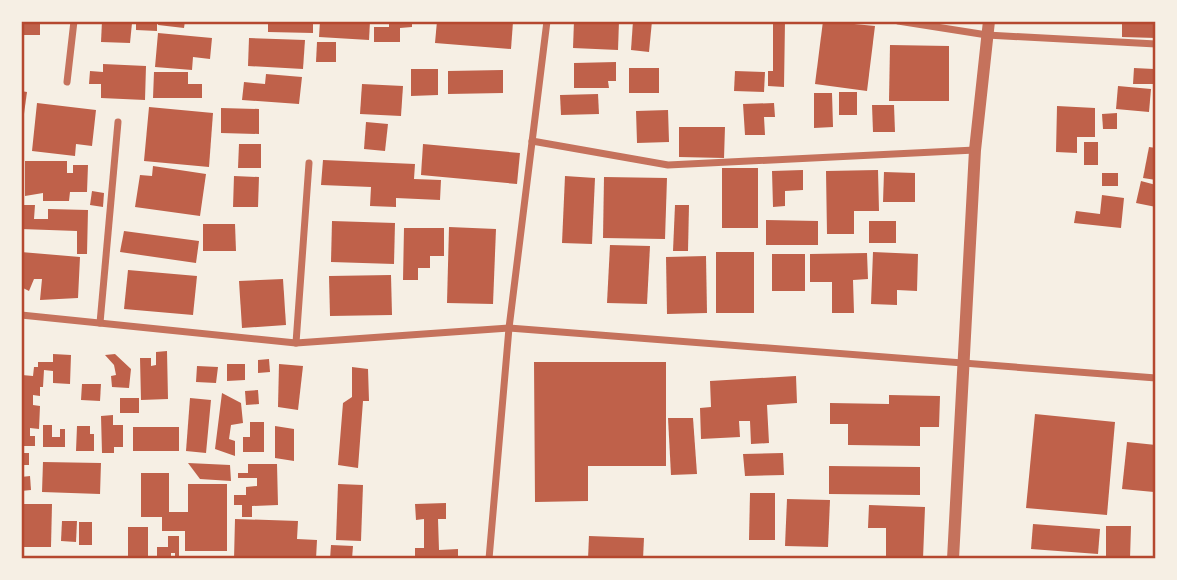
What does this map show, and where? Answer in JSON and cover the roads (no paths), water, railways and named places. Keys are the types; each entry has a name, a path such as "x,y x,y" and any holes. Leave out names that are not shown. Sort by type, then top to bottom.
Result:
{"street":[{"path":"67,82 74,21"},
{"path":"489,559 509,328 547,21"},
{"path":"898,21 987,35 1156,44"},
{"path":"953,559 975,150 989,21"},
{"path":"100,323 118,122"},
{"path":"532,141 668,165 975,150"},
{"path":"296,344 309,163"},
{"path":"21,315 296,344 509,328 1156,378"}]}
